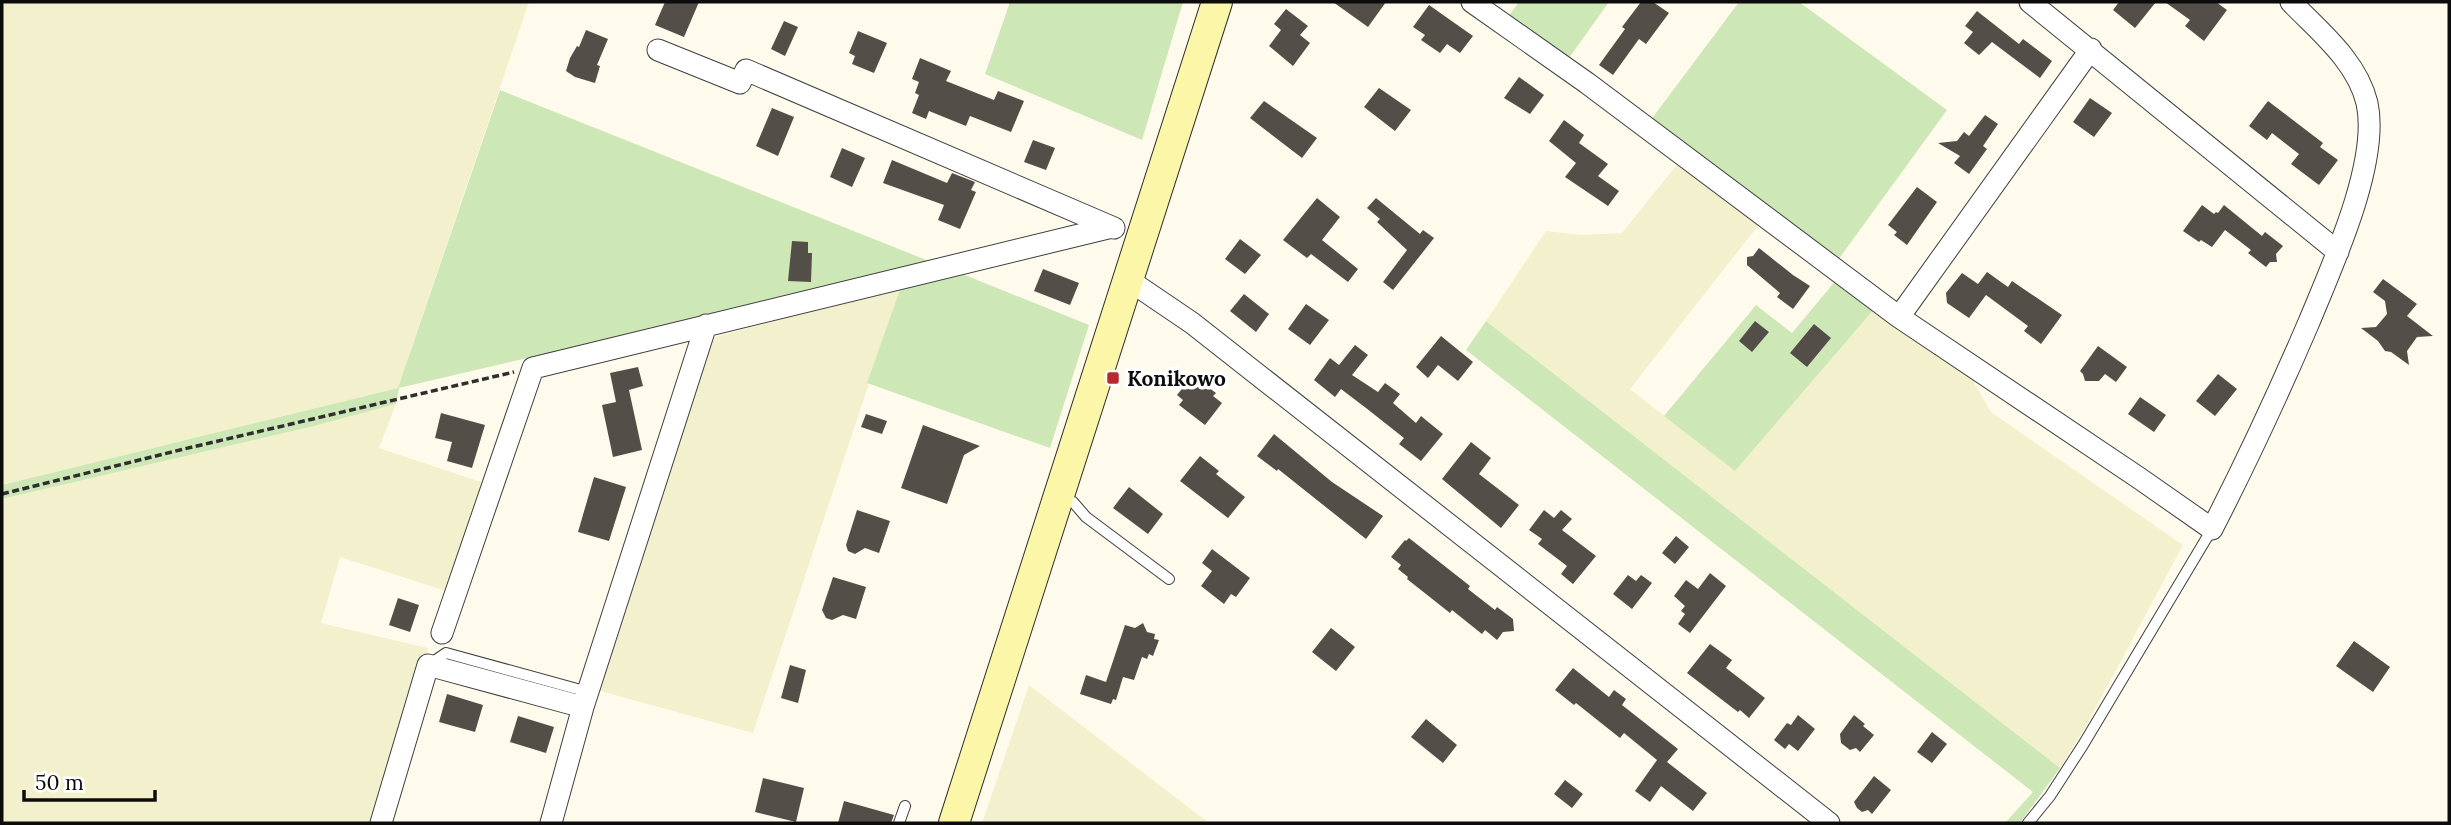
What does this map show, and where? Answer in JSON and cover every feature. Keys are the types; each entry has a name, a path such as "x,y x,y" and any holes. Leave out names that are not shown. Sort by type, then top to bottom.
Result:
{"main road":[{"path":"954,823 1217,2"}],"street":[{"path":"1472,2 1599,92 1899,317 2212,529 2289,370 2338,251 2368,146 2367,102 2359,79 2291,2"},
{"path":"2030,2 2338,251"},
{"path":"658,50 740,83 746,70 1142,239"},
{"path":"1899,317 2091,50"},
{"path":"442,632 533,368 1112,227"},
{"path":"1128,282 1192,323 1829,823"},
{"path":"551,823 585,700 706,325"},
{"path":"382,823 428,665 585,700"}],"lane":[{"path":"1058,497 1073,502 1086,516 1169,579"},
{"path":"2028,823 2050,796 2083,745 2212,529"},
{"path":"899,823 905,806"}],"path":[{"path":"2,494 533,368"}],"shaded area":[{"path":"2,2 529,2 398,388 2,485"},
{"path":"1679,162 1761,222 1630,389 1735,471 1876,307 1966,369 1991,412 2183,545 2085,728 2060,768 1486,321 1546,231 1583,235 1622,233"},
{"path":"901,287 753,733 593,689 714,337"},
{"path":"396,404 379,448 484,483 446,591 340,557 321,623 428,648 376,823 2,823 2,499 314,426"},
{"path":"1029,685 1209,823 982,823"}],"green space":[{"path":"1010,2 1183,2 1142,140 985,74"},
{"path":"1519,2 1609,2 1566,62 1507,18"},
{"path":"1739,2 1799,2 1947,110 1838,260 1650,121"},
{"path":"500,90 934,263 399,388 396,404 314,426 2,499 2,485 398,388"},
{"path":"960,273 1089,325 1050,448 867,383 901,287"},
{"path":"1837,279 1876,307 1735,471 1664,416 1756,305 1792,333"},
{"path":"1486,321 2060,768 2020,823 2005,823 2033,792 1466,350"}],"building":[{"path":"665,2 699,2 684,37 655,25"},
{"path":"1333,2 1386,2 1368,27"},
{"path":"1641,2 1653,2 1669,13 1646,44 1639,39 1613,75 1599,65"},
{"path":"2119,2 2156,2 2135,28 2113,10"},
{"path":"2165,2 2216,2 2227,10 2204,41 2185,26 2190,20"},
{"path":"1429,5 1473,36 1460,53 1447,44 1440,53 1421,40 1425,35 1413,27"},
{"path":"1286,9 1308,26 1300,35 1310,43 1293,66 1269,46 1281,30 1274,24"},
{"path":"1977,11 2019,44 2023,39 2052,61 2040,78 1992,42 1979,55 1964,43 1973,32 1965,26"},
{"path":"784,21 798,27 785,56 771,49"},
{"path":"586,30 608,39 597,65 600,66 595,83 575,77 566,71 570,58 577,46 579,47"},
{"path":"858,31 887,43 874,73 852,64 855,56 849,53"},
{"path":"920,58 951,71 946,81 994,100 998,91 1024,101 1011,132 970,116 966,126 929,111 926,119 912,113 919,95 915,93 919,82 912,79"},
{"path":"1519,77 1544,95 1530,114 1504,98"},
{"path":"1379,88 1411,110 1395,131 1364,107"},
{"path":"2090,98 2112,113 2094,137 2073,122"},
{"path":"1264,101 1317,138 1302,158 1250,118"},
{"path":"2268,101 2323,143 2320,147 2338,160 2319,185 2291,164 2299,154 2272,133 2267,140 2249,126"},
{"path":"772,108 794,117 778,156 756,146"},
{"path":"1985,115 1998,124 1983,146 1987,149 1969,174 1954,163 1960,156 1938,143 1957,141 1964,132 1969,136"},
{"path":"1564,120 1584,135 1579,143 1608,164 1598,176 1619,191 1608,206 1565,177 1576,163 1549,141"},
{"path":"1033,140 1055,148 1046,170 1024,162"},
{"path":"842,148 865,158 852,187 830,177"},
{"path":"892,160 947,183 952,173 975,182 971,190 976,192 960,229 938,220 944,205 883,183"},
{"path":"1917,187 1937,202 1907,245 1894,235 1897,232 1888,225"},
{"path":"1317,198 1340,217 1322,240 1358,269 1348,282 1311,254 1307,258 1283,240"},
{"path":"1376,198 1420,234 1423,230 1434,238 1393,290 1383,282 1407,250 1377,222 1380,219 1367,208"},
{"path":"2202,205 2214,214 2224,205 2262,236 2265,232 2283,246 2276,254 2277,262 2270,262 2266,267 2248,253 2251,250 2225,230 2212,247 2183,231"},
{"path":"1240,239 1261,255 1245,274 1225,259"},
{"path":"792,241 808,242 808,253 812,253 811,282 788,281"},
{"path":"1759,248 1810,286 1793,309 1777,297 1780,293 1747,265 1747,257 1753,256"},
{"path":"1043,269 1079,283 1070,305 1034,291"},
{"path":"1987,272 2008,287 2012,281 2062,315 2041,344 2024,331 2028,326 1986,295 1969,318 1947,303 1946,293 1962,273 1978,284"},
{"path":"2383,279 2417,304 2407,316 2433,336 2417,337 2407,351 2409,365 2391,352 2385,351 2378,341 2361,328 2376,327 2387,314 2385,301 2373,292"},
{"path":"1244,294 1269,314 1256,332 1230,311"},
{"path":"1306,304 1329,320 1310,345 1288,329"},
{"path":"1755,321 1769,332 1752,352 1739,341"},
{"path":"1814,324 1831,338 1807,367 1790,353"},
{"path":"1441,336 1473,362 1458,381 1438,365 1428,378 1416,367"},
{"path":"1355,345 1368,355 1352,375 1378,392 1385,383 1400,394 1393,403 1416,423 1421,416 1443,434 1421,461 1399,444 1404,438 1341,389 1335,397 1314,380 1330,358 1339,365"},
{"path":"2098,346 2127,367 2116,382 2105,374 2099,381 2085,381 2080,371"},
{"path":"638,367 643,386 629,390 642,450 613,457 602,405 616,402 610,373"},
{"path":"2218,374 2237,389 2215,416 2196,401"},
{"path":"1190,379 1195,383 1198,380 1216,393 1213,396 1222,403 1205,425 1179,405 1183,400 1177,395"},
{"path":"2140,397 2166,415 2154,432 2128,414"},
{"path":"441,413 485,425 472,468 447,461 452,442 435,438"},
{"path":"866,414 887,421 882,434 861,427"},
{"path":"923,425 980,446 964,455 947,504 901,488"},
{"path":"1274,434 1332,482 1383,516 1366,539 1278,469 1277,471 1257,456"},
{"path":"1471,442 1491,458 1479,474 1519,505 1501,528 1442,479"},
{"path":"1200,456 1219,471 1216,474 1245,497 1228,518 1180,481"},
{"path":"594,477 626,487 609,541 578,532"},
{"path":"1129,487 1163,514 1148,534 1113,508"},
{"path":"857,510 890,521 879,553 865,548 855,554 848,551 846,545"},
{"path":"1544,510 1554,518 1561,510 1572,519 1562,530 1596,556 1573,584 1561,574 1567,566 1538,544 1542,539 1529,530"},
{"path":"1676,536 1689,547 1675,564 1662,553"},
{"path":"1409,538 1470,586 1468,589 1495,610 1497,607 1513,619 1514,631 1503,632 1497,640 1485,630 1482,634 1407,579 1398,569 1401,565 1391,557"},
{"path":"1212,549 1250,578 1236,597 1231,594 1224,604 1201,586 1212,571 1202,563"},
{"path":"1710,573 1726,586 1690,633 1678,624 1685,614 1681,611 1685,606 1674,596 1686,580 1698,589"},
{"path":"1628,575 1636,581 1641,575 1652,583 1632,609 1613,594"},
{"path":"833,577 866,587 856,619 843,615 832,620 826,618 822,610"},
{"path":"398,598 419,605 410,632 389,625"},
{"path":"1143,623 1147,632 1155,634 1154,639 1159,640 1153,656 1149,654 1147,659 1142,657 1134,680 1123,677 1116,700 1113,699 1111,704 1080,694 1086,675 1106,682 1125,625 1135,628"},
{"path":"1331,628 1355,647 1336,671 1312,652"},
{"path":"2354,641 2390,667 2373,692 2336,666"},
{"path":"1710,644 1732,660 1726,668 1765,698 1749,718 1687,673"},
{"path":"790,665 806,670 798,703 781,698"},
{"path":"1573,668 1609,697 1614,690 1626,699 1622,705 1678,749 1667,762 1707,793 1693,811 1661,786 1650,802 1635,791 1657,760 1624,733 1620,738 1555,690"},
{"path":"447,694 483,705 475,732 439,722"},
{"path":"1798,715 1815,729 1798,751 1789,744 1785,749 1774,740 1787,723 1791,725"},
{"path":"1854,715 1874,735 1860,752 1856,748 1850,750 1841,743 1840,734"},
{"path":"518,716 554,727 546,753 510,742"},
{"path":"1426,719 1457,745 1443,763 1411,737"},
{"path":"1932,732 1947,744 1932,763 1917,752"},
{"path":"1874,776 1891,790 1872,814 1868,810 1862,812 1854,802"},
{"path":"763,778 804,788 796,822 755,812"},
{"path":"1565,780 1583,794 1572,808 1554,794"},
{"path":"844,801 894,815 891,823 838,823"}],"place":[{"name":"Konikowo","path":"1113,378"}]}
